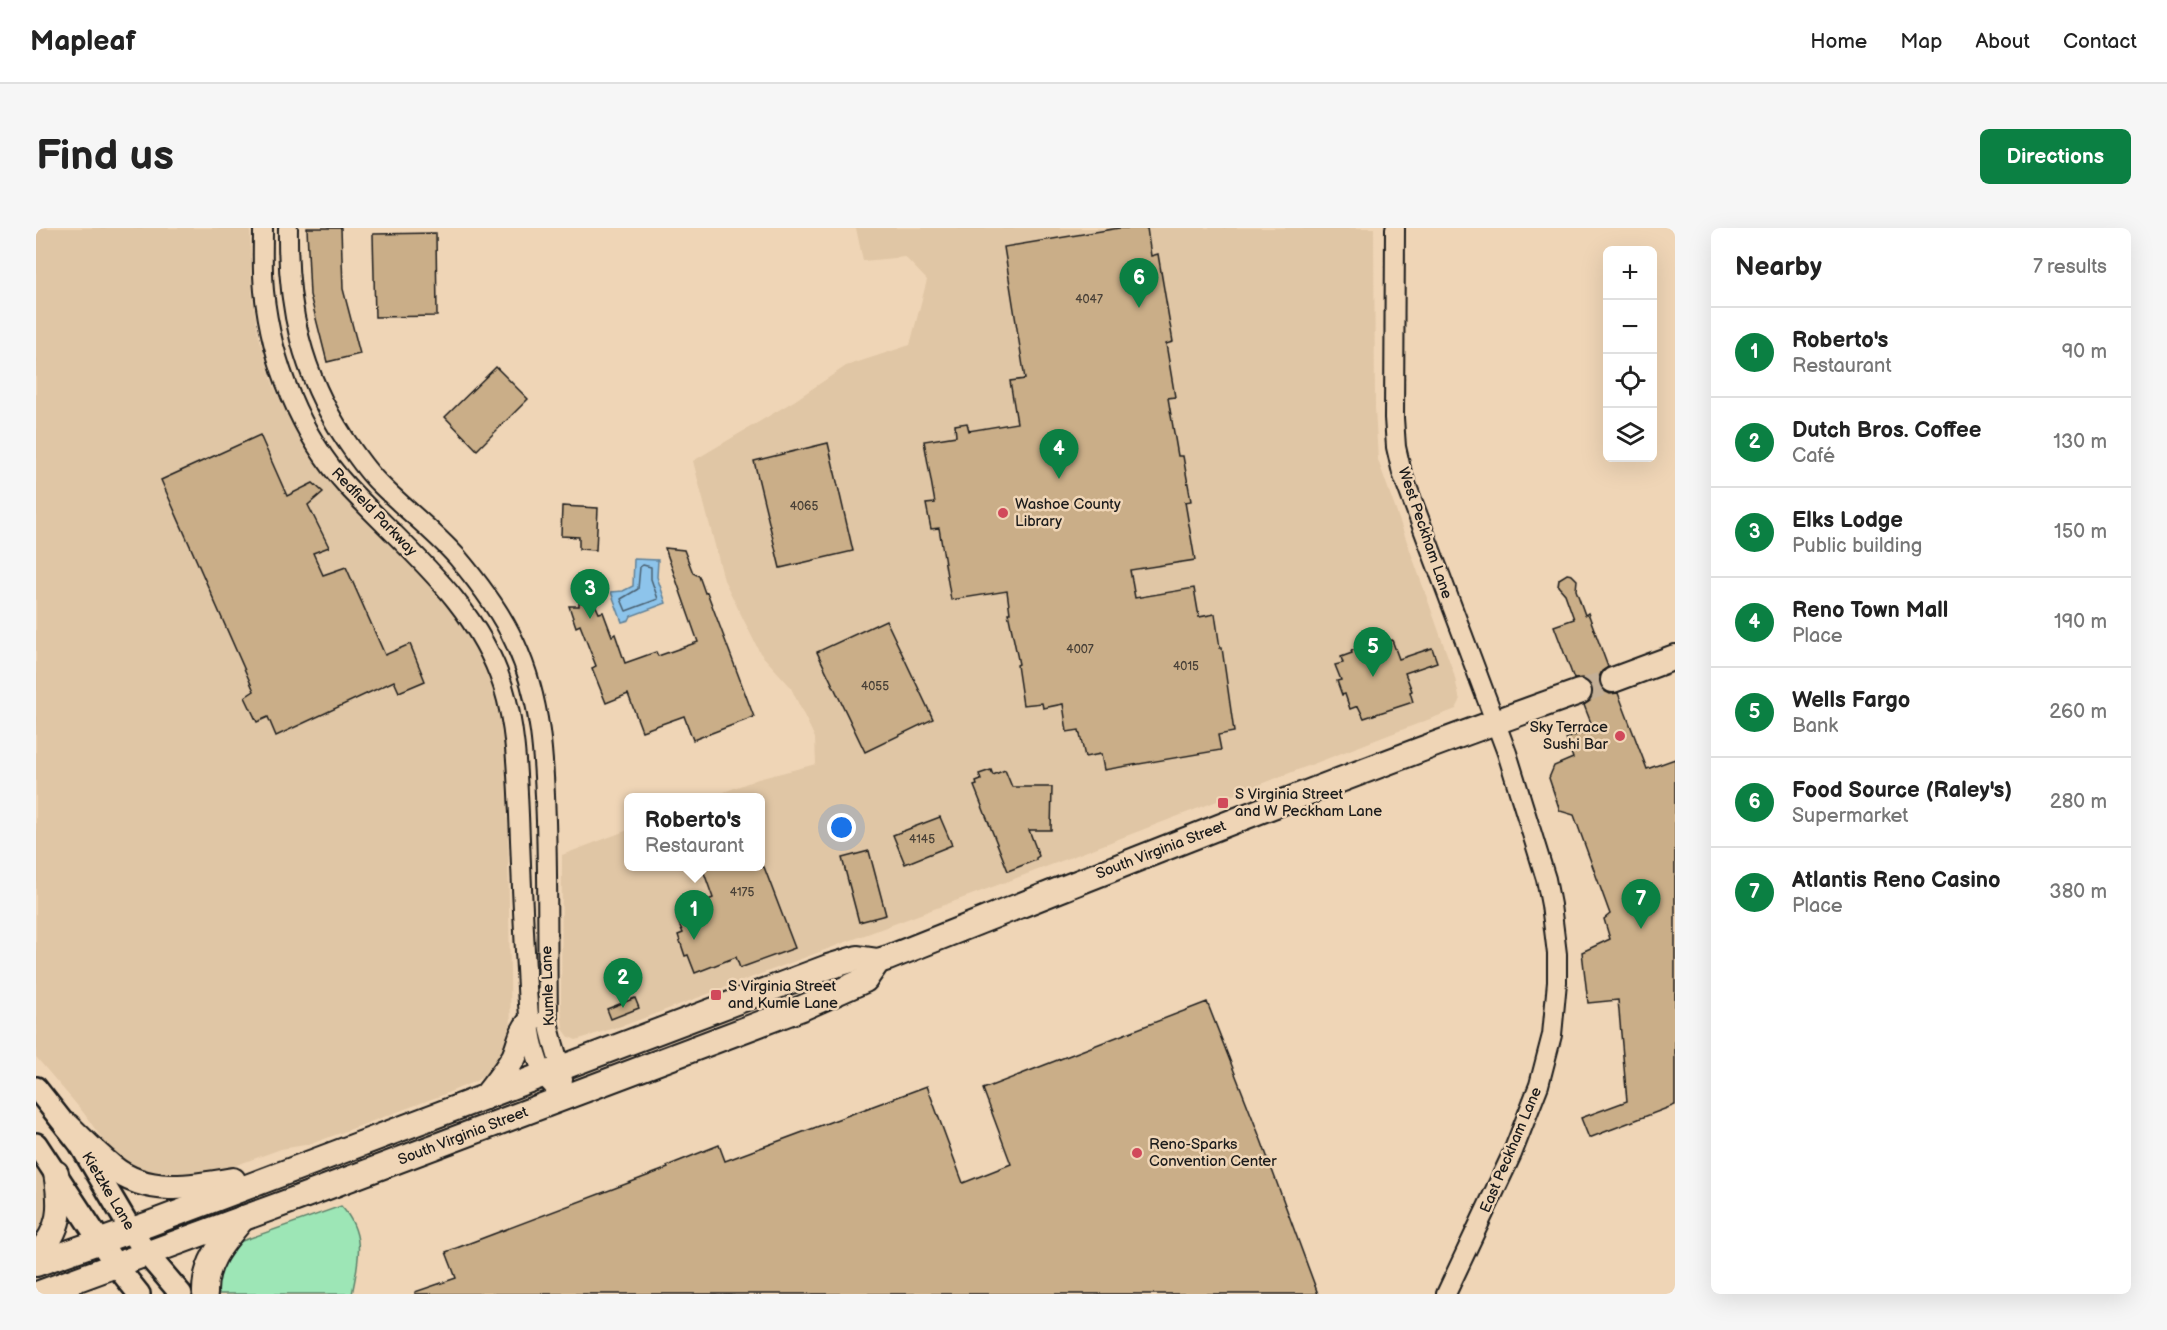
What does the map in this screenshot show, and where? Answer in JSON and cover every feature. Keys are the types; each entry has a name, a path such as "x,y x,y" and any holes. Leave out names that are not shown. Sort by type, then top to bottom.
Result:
{"main road":[{"path":"1613,680 1675,657"},
{"name":"South Virginia Street","path":"36,1264 828,967 858,958 878,961 1104,872 1579,692"},
{"name":"South Virginia Street","path":"37,1294 822,1000 865,980 878,961"},
{"path":"485,1097 512,1060 517,1050 519,1037 530,1022"},
{"name":"Kietzke Lane","path":"36,1088 68,1126 146,1253 181,1294"},
{"path":"68,1126 114,1169 143,1184 192,1187 292,1169"},
{"path":"36,1144 100,1241 139,1294"},
{"path":"36,1256 51,1238 60,1215 56,1173"},
{"path":"205,1294 205,1278 209,1263 244,1217"}],"street":[{"name":"Redfield Parkway","path":"263,228 264,291 270,328 292,398 327,461 347,486 437,576 474,625 502,684 511,714 515,745"},
{"name":"Redfield Parkway","path":"288,228 288,272 293,310 299,342 316,389 336,426 365,467 380,485 456,556 498,613 515,644 528,677 540,727"},
{"name":"West Peckham Lane","path":"1395,228 1394,418 1396,447 1402,473 1496,722"},
{"name":"East Peckham Lane","path":"1446,1294 1512,1154 1530,1110 1548,1057 1555,1010 1557,954 1546,879 1496,722"},
{"path":"515,745 540,727"},
{"name":"Kumle Lane","path":"540,727 547,845 548,1020 552,1072"},
{"name":"Kumle Lane","path":"515,745 522,911 532,1041 565,1097"}],"shaded area":[{"path":"36,228 250,228 252,291 258,333 273,384 282,404 314,461 344,498 437,589 459,617 479,653 492,684 501,718 507,779 511,1037 495,1067 476,1081 311,1144 281,1149 220,1171 189,1177 163,1175 131,1167 110,1150 83,1112 36,1057"},
{"path":"856,228 1374,228 1375,408 1378,460 1454,674 1460,701 1456,709 1043,868 628,1024 576,1040 569,1037 563,1029 561,1008 562,855 624,832 624,871 765,871 765,793 721,793 758,779 816,764 815,738 790,686 760,653 724,580 693,461 794,401 846,366 910,345 927,280 905,257 863,261"},
{"path":"36,1168 43,1178 50,1198 49,1222 36,1242"}],"green space":[{"path":"341,1206 354,1226 359,1247 352,1294 219,1294 218,1279 222,1264 242,1241"}],"water":[{"path":"634,559 658,560 657,577 666,603 631,616 629,620 622,622 611,592 623,591 633,586"}],"building":[{"path":"307,228 341,228 343,289 360,354 327,362 310,295"},
{"path":"1119,228 1147,228 1151,256 1158,254 1173,342 1166,344 1175,397 1168,398 1178,456 1183,456 1191,501 1185,502 1195,560 1130,570 1135,598 1194,588 1199,617 1215,614 1234,732 1218,735 1221,750 1104,770 1101,754 1085,757 1079,730 1067,732 1063,704 1043,708 1042,703 1023,705 1017,665 1019,664 1008,613 1010,613 1007,591 951,600 939,528 931,529 926,504 935,503 924,441 956,436 955,425 967,423 969,431 1017,423 1010,381 1025,379 1004,247"},
{"path":"436,233 437,316 375,317 373,234"},
{"path":"496,367 528,399 477,450 445,417"},
{"path":"260,435 287,496 313,483 323,492 308,505 329,547 313,553 323,575 346,567 385,655 410,644 425,681 399,692 394,681 276,736 268,717 257,722 245,697 254,691 161,480"},
{"path":"828,443 853,551 780,568 754,461"},
{"path":"562,506 598,508 596,550 579,549 579,537 561,536"},
{"path":"665,548 684,550 693,573 699,576 754,717 693,740 684,716 642,731 628,694 606,703 592,668 596,666 580,625 576,627 569,606 579,606 579,602 594,602 599,613 603,612 612,636 615,634 625,663 656,652 658,656 698,642"},
{"path":"1567,574 1577,580 1576,590 1585,615 1588,613 1608,667 1599,677 1600,685 1610,694 1618,693 1647,769 1675,759 1675,1105 1589,1138 1581,1118 1627,1101 1618,1000 1588,1003 1582,952 1610,939 1604,919 1610,914 1574,815 1560,811 1549,778 1554,766 1573,758 1566,739 1593,728 1584,705 1593,695 1592,687 1582,678 1574,679 1554,626 1574,619 1565,594 1558,586 1559,579"},
{"path":"886,620 933,719 865,752 817,652"},
{"path":"1392,640 1399,659 1432,648 1437,662 1405,673 1412,691 1410,692 1413,702 1364,718 1358,706 1350,709 1345,694 1342,695 1337,681 1341,680 1335,665 1343,663 1341,657 1352,653 1351,651 1367,646 1368,649"},
{"path":"991,770 993,775 1005,770 1012,787 1052,787 1051,830 1029,830 1039,856 1036,860 1008,871 974,786 981,780 979,774"},
{"path":"940,817 952,845 905,864 893,835"},
{"path":"869,851 886,915 859,922 842,858"},
{"path":"765,870 795,948 740,968 736,957 695,973 688,955 685,956 678,935 683,933 677,919 688,915 685,909 713,898 703,871"},
{"path":"635,998 639,1008 611,1019 607,1009"},
{"name":"Reno-Sparks Convention Center","path":"1207,1002 1318,1294 415,1294 415,1292 456,1278 446,1252 668,1168 667,1166 719,1145 725,1161 927,1086 963,1183 1011,1164 983,1089"}],"tunnel":[{"path":"1579,692 1613,680"}],"place":[{"name":"Food Source (Raley's)","path":"1139,308"},
{"name":"Reno Town Mall","path":"1059,479"},
{"name":"Washoe County Library","path":"1003,513"},
{"name":"Elks Lodge","path":"590,619"},
{"name":"Wells Fargo","path":"1373,677"},
{"name":"Sky Terrace Sushi Bar","path":"1620,736"},
{"name":"S Virginia Street and W Peckham Lane","path":"1223,803"},
{"name":"Atlantis Reno Casino","path":"1641,929"},
{"name":"Roberto's","path":"694,940"},
{"name":"S Virginia Street and Kumle Lane","path":"716,995"},
{"name":"Dutch Bros. Coffee","path":"623,1008"},
{"name":"Reno-Sparks Convention Center","path":"1137,1153"}]}
